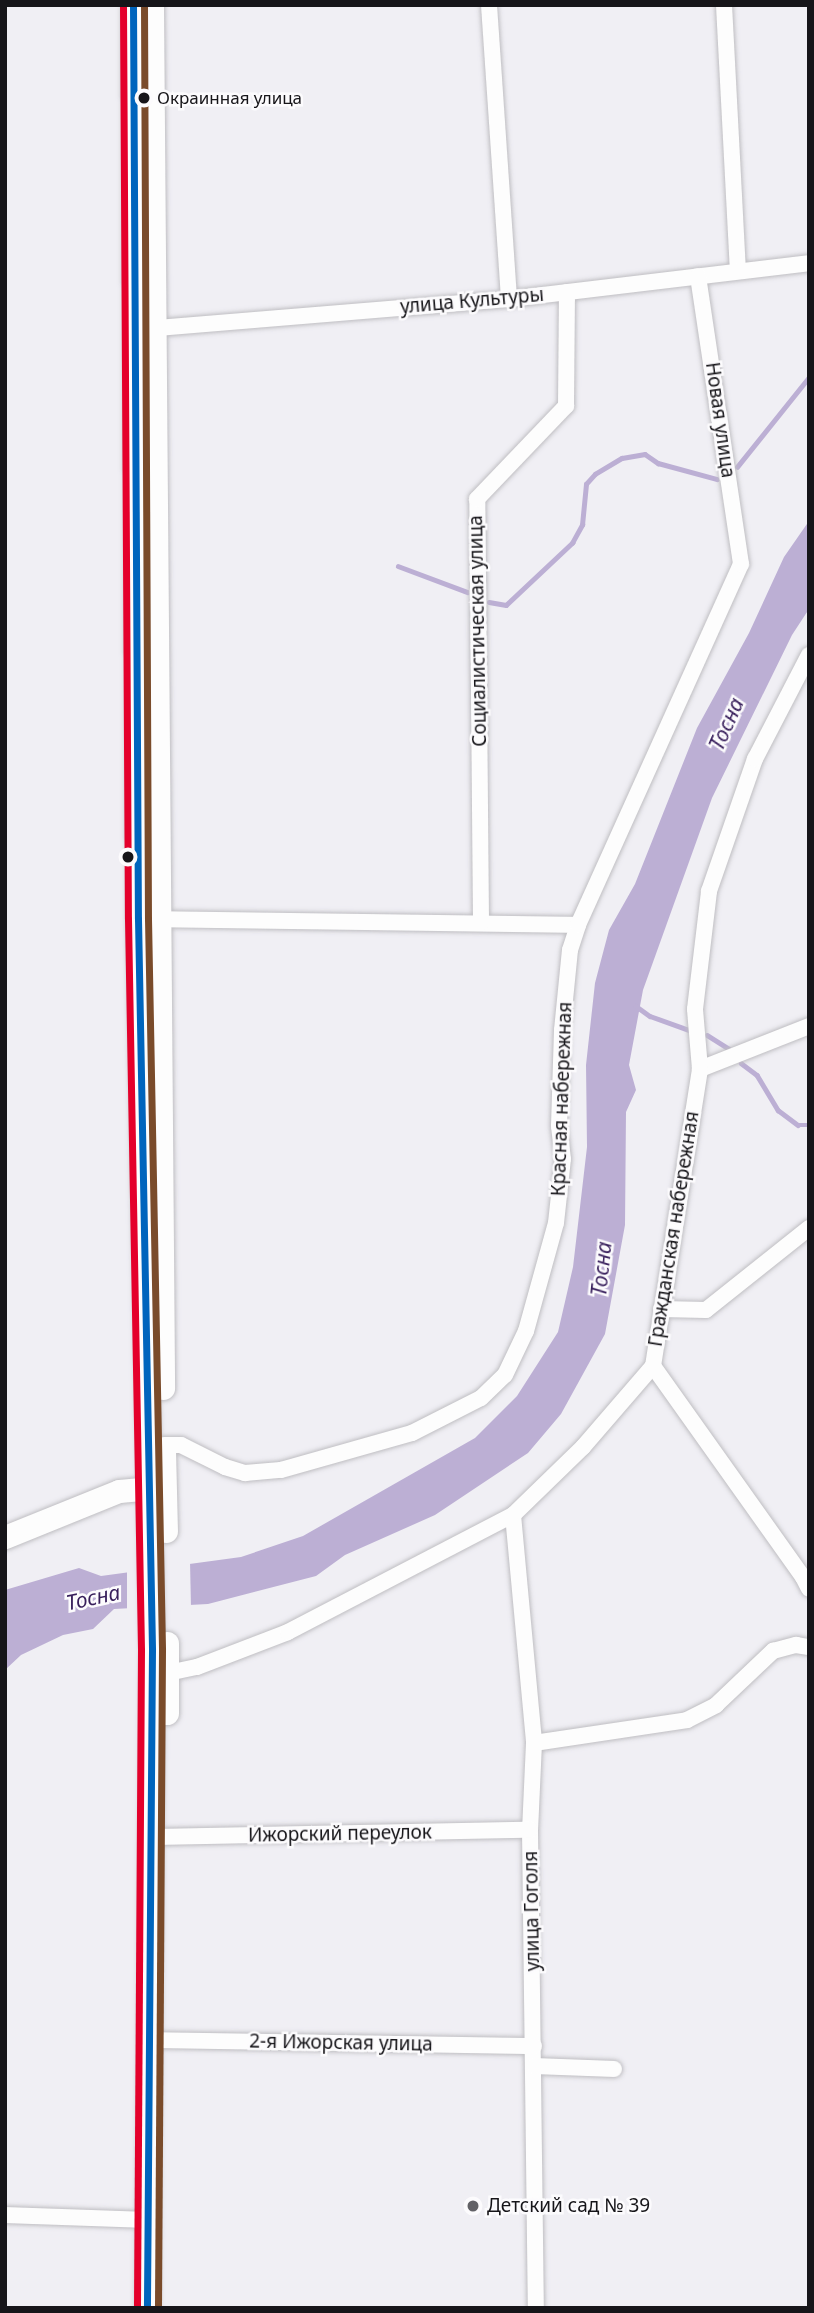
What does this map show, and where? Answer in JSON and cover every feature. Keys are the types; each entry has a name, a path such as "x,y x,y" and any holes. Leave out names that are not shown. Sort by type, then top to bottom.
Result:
{"main road":[{"path":"133,5 145,329"},
{"path":"152,5 145,329 149,919 162,1658 157,1837 156,2040 163,2308"},
{"path":"149,919 164,1445 158,1487"},
{"path":"5,1537 119,1491 158,1487"},
{"path":"147,2308 156,2040"}],"street":[{"path":"489,5 509,299"},
{"path":"724,5 738,271"},
{"name":"улица Культуры","path":"145,329 509,299 809,263"},
{"name":"Новая улица","path":"698,276 741,564"},
{"name":"Социалистическая улица","path":"481,922 477,499 566,406 567,292"},
{"name":"Красная набережная","path":"164,1445 181,1445 225,1467 245,1473 281,1470 412,1433 481,1398 505,1375 526,1331 556,1223 563,1159 559,1126 562,1030 570,950 578,925 741,564"},
{"name":"Гражданская набережная","path":"162,1658 197,1667 288,1632 513,1515 583,1447 653,1366 700,1069 695,1009 709,891 755,759 809,656"},
{"path":"149,919 578,925"},
{"path":"700,1069 809,1026"},
{"path":"661,1309 706,1310 809,1228"},
{"path":"653,1366 807,1577"},
{"name":"улица Гоголя","path":"513,1515 534,1743 530,1830 536,2308"},
{"path":"534,1743 687,1720 716,1705 774,1651 796,1645 809,1647"},
{"name":"Ижорский переулок","path":"157,1837 530,1830"},
{"name":"2-я Ижорская улица","path":"156,2040 534,2046"},
{"path":"535,2066 614,2069"},
{"path":"5,2215 148,2220"}],"water":[{"name":"Тосна","path":"809,521 809,609 792,635 712,798 643,990 629,1065 636,1090 626,1112 625,1225 605,1334 561,1414 528,1453 435,1515 345,1555 316,1576 208,1604 114,1609 93,1629 63,1635 21,1655 5,1670 5,1590 79,1568 101,1576 241,1557 303,1536 475,1438 517,1396 558,1332 573,1267 587,1147 586,1065 595,983 609,930 635,884 697,728 749,633 784,557"}],"pier":[{"path":"190,1561 191,1608 127,1612 127,1569"}],"waterway":[{"path":"737,467 809,377"},
{"path":"489,602 506,605 572,543 582,525 586,484 595,474 622,458 645,454 658,463 717,479"},
{"path":"398,566 467,592"},
{"path":"636,1006 650,1016 692,1031"},
{"path":"707,1035 731,1050"},
{"path":"741,1063 757,1075 778,1110 798,1125 809,1125"}],"transit line":[{"path":"123,5 128,919 141,1650 137,2308"},
{"path":"133,5 138,919 152,1650 147,2308"},
{"path":"144,5 148,919 162,1650 158,2308"}],"place":[{"name":"Окраинная улица","path":"144,98"},
{"name":"Детский сад № 39","path":"473,2206"}]}
